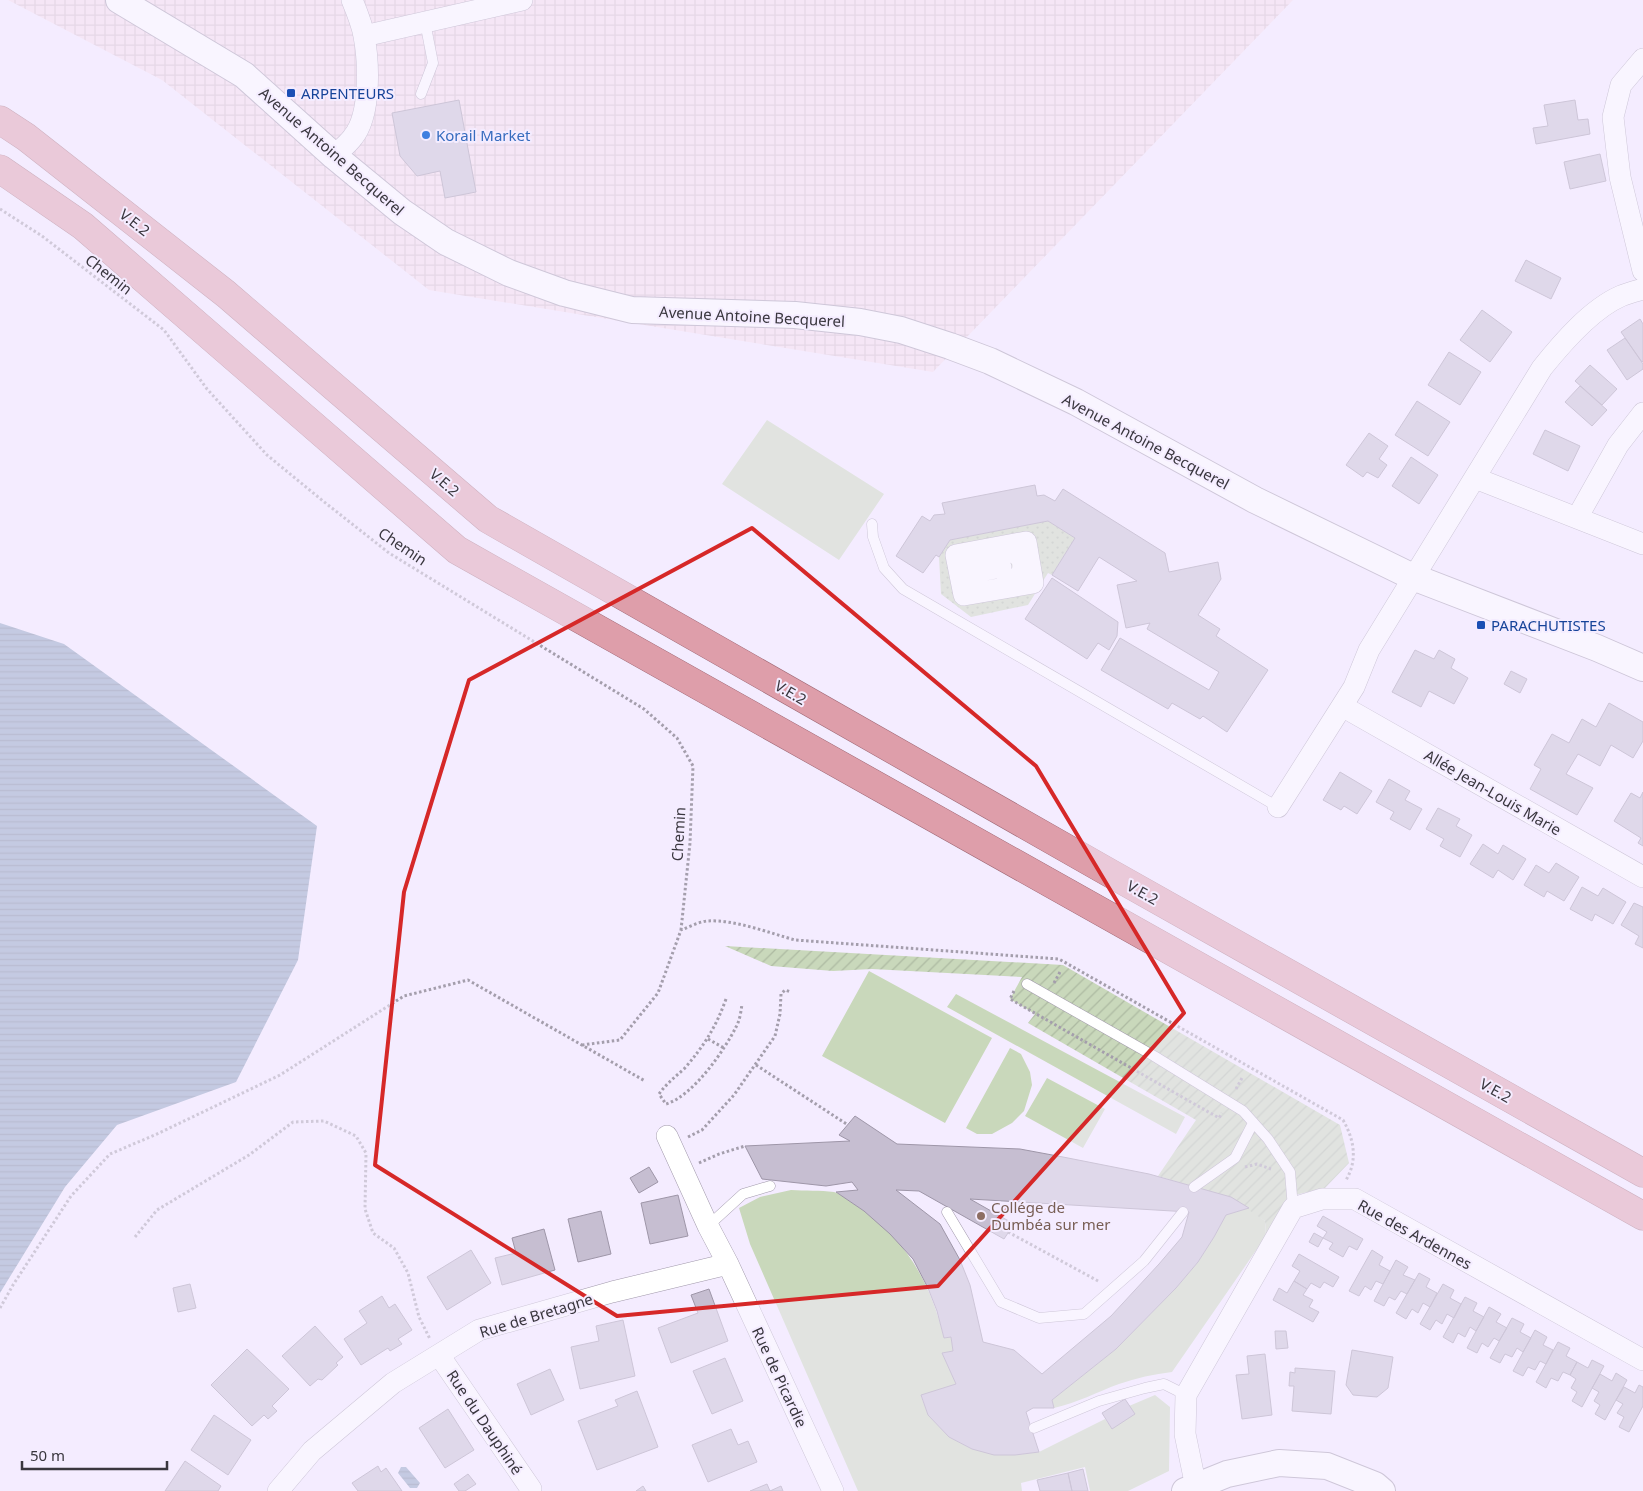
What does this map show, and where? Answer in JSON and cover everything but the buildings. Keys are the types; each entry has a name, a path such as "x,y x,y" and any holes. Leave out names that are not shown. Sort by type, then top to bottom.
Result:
{"highway":[{"name":"V.E.2","path":"0,120 34,143 226,294 488,519 1108,872 1643,1173"},
{"path":"0,169 83,226 458,550 1643,1216"}],"street":[{"name":"Avenue Antoine Becquerel","path":"119,0 244,75 334,156 402,212 446,242 508,273 564,293 632,310 795,315 860,322 901,330 982,358 1076,402 1255,500 1413,577 1597,648 1643,668"},
{"path":"334,156 354,137 365,105 367,74 364,36 352,0"},
{"path":"364,36 425,22 459,7 522,0"},
{"path":"1643,59 1621,84 1613,117 1620,177 1643,271"},
{"path":"1278,808 1354,688 1369,650 1542,368 1564,341 1594,314 1619,297 1643,289"},
{"path":"1577,518 1618,445 1643,413"},
{"path":"1475,478 1643,544"},
{"path":"1012,566 974,572 1012,566"},
{"name":"Allée Jean-Louis Marie","path":"1342,706 1643,877"},
{"name":"Rue de Picardie","path":"675,1139 708,1226 728,1264 833,1491"},
{"name":"Rue des Ardennes","path":"1293,1208 1322,1199 1355,1199 1643,1360"},
{"path":"1293,1208 1186,1395 1185,1434 1190,1489 1227,1474 1285,1463 1327,1466 1375,1484 1382,1491"},
{"name":"Rue de Bretagne","path":"278,1491 312,1451 393,1383 479,1330 612,1292 728,1264"},
{"name":"Rue du Dauphiné","path":"439,1355 531,1489"}],"lane":[{"path":"421,94 433,64 425,22"},
{"path":"872,524 873,537 884,568 903,589 1278,808"},
{"path":"1023,984 1243,1111 1268,1139 1290,1172 1293,1208"},
{"path":"1194,1187 1235,1158 1254,1123"},
{"path":"708,1226 743,1194 770,1186"},
{"path":"947,1212 1001,1302 1039,1318 1084,1314 1144,1261 1184,1212"},
{"path":"1034,1428 1099,1400 1145,1388 1164,1384 1186,1395"}],"path":[{"name":"Chemin","path":"0,209 42,236 164,330 207,389 267,455 323,501 390,553 644,709 677,738 693,766 690,843 681,930 658,993 620,1040 582,1046"},
{"path":"681,930 705,921 718,921 795,940 1059,959 1343,1120 1350,1131 1355,1148 1350,1172 1342,1186 1322,1199"},
{"path":"1046,982 1052,986 1061,970"},
{"path":"0,1308 13,1284 71,1196 110,1154 157,1134 280,1075 404,996 468,980 645,1081"},
{"path":"1023,984 1010,999 1219,1118 1223,1110 1230,1115"},
{"path":"675,1139 702,1130 734,1095 775,1036 780,1014 781,994 785,990 792,992"},
{"path":"726,999 708,1039 696,1055 659,1094 666,1104 676,1101 695,1084 724,1048 737,1025 742,1004"},
{"path":"708,1039 724,1048"},
{"path":"756,1065 848,1125"},
{"path":"135,1237 157,1210 249,1155 293,1122 324,1122 356,1136 366,1153 365,1209 373,1233 394,1248 408,1272 419,1317 439,1355"},
{"path":"694,1165 719,1154 745,1146"},
{"path":"1238,1171 1256,1164 1270,1168 1275,1172"},
{"path":"1008,1232 1112,1289"}],"highlighted area":[{"path":"752,528 1036,766 1184,1013 938,1286 617,1316 375,1165 404,892 469,680"}],"shaded area":[{"path":"8,0 1293,0 933,372 429,290 162,80"}],"green space":[{"path":"767,420 884,494 839,560 722,484"},
{"path":"1048,521 1075,538 1052,575 1048,573 1028,605 971,617 941,594 939,557 950,540"},
{"path":"725,946 1063,965 1340,1125 1349,1163 1325,1188 1291,1196 1266,1236 1265,1221 1231,1198 1158,1176 1196,1120 1028,1023 1035,1014 1010,999 1022,977 872,969 833,971 771,966"},
{"path":"869,971 992,1038 945,1123 822,1056"},
{"path":"956,994 1185,1117 1176,1134 947,1007"},
{"path":"1010,1048 1021,1054 1030,1072 1032,1085 1024,1111 1012,1123 992,1134 977,1134 966,1128"},
{"path":"1047,1078 1105,1109 1083,1148 1025,1116"},
{"path":"791,1190 829,1191 840,1194 874,1219 902,1247 914,1263 931,1298 944,1338 951,1337 953,1351 942,1353 956,1384 921,1396 928,1415 949,1437 972,1449 1015,1455 1039,1452 1105,1419 1112,1428 1129,1406 1155,1395 1170,1407 1169,1471 1128,1491 1090,1491 1085,1467 1021,1483 1022,1491 858,1491 750,1244 739,1208 760,1197"},
{"path":"1249,1208 1265,1221 1266,1236 1172,1372 1125,1382 1054,1408 1052,1400 1116,1349 1176,1288 1198,1262 1226,1215"}],"water":[{"path":"0,623 64,644 317,826 298,960 236,1082 117,1125 65,1187 0,1293"},
{"path":"401,1467 406,1467 420,1483 417,1488 410,1488 398,1473"}],"place":[{"name":"ARPENTEURS","path":"291,93"},
{"name":"Korail Market","path":"426,135"},
{"name":"PARACHUTISTES","path":"1481,625"},
{"name":"Collége de Dumbéa sur mer","path":"981,1216"}]}
